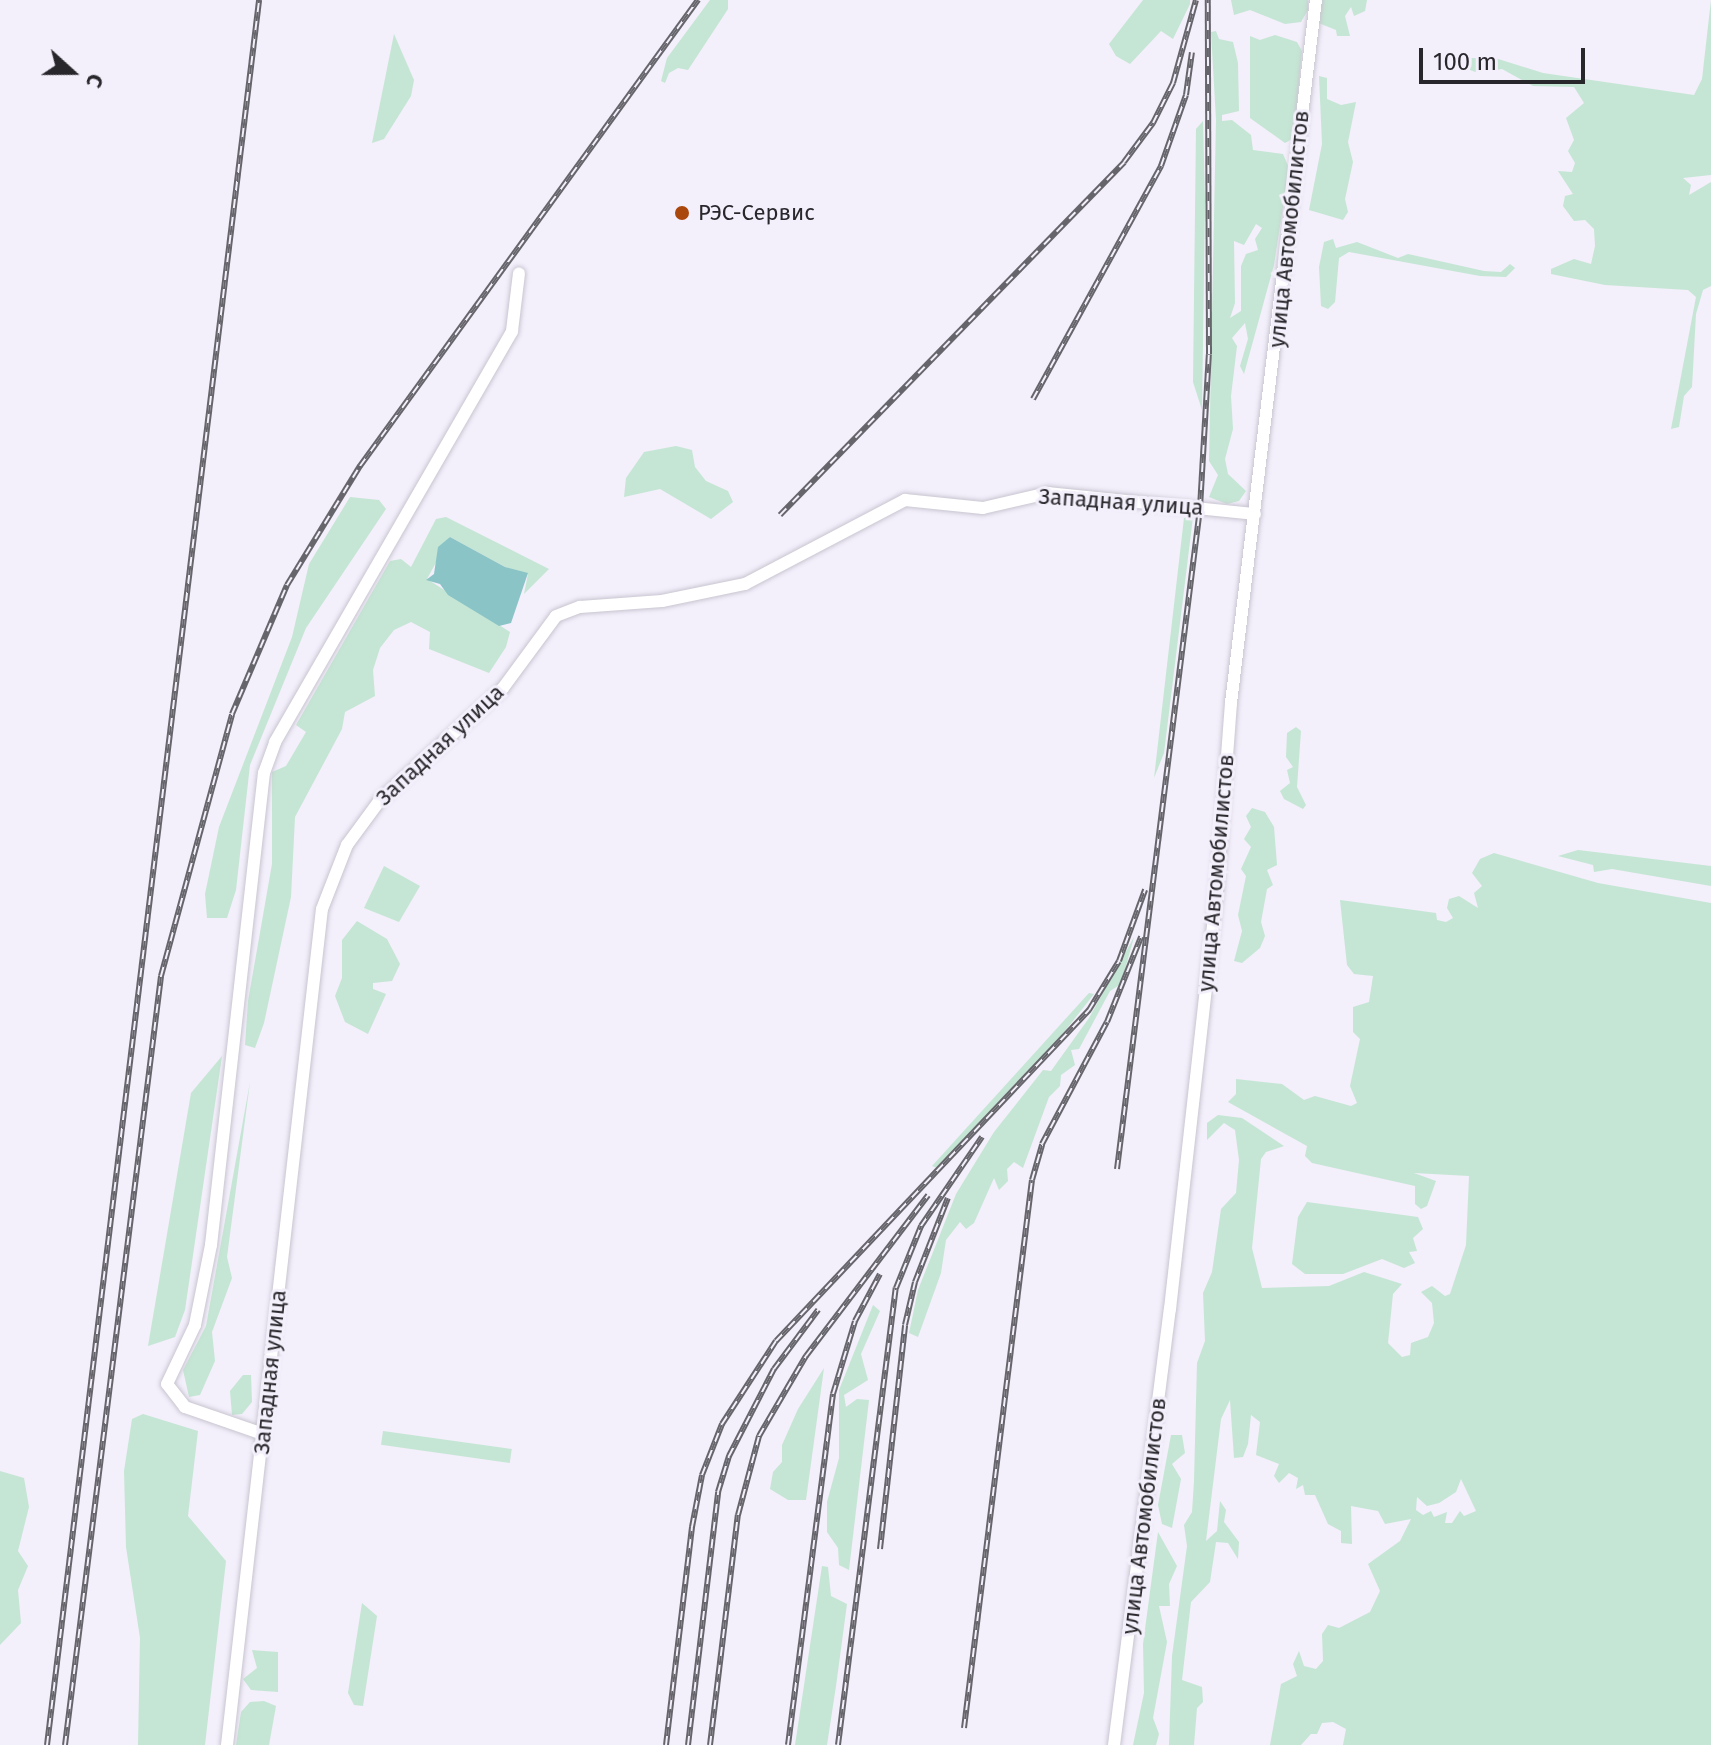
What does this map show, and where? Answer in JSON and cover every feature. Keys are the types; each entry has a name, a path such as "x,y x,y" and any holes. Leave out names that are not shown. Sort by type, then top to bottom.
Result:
{"street":[{"name":"улица Автомобилистов","path":"1114,1745 1170,1309 1255,514 1316,0"},
{"path":"263,1434 185,1407 167,1384 195,1325 211,1245 264,773 275,742 507,341 519,302 519,273"},
{"name":"Западная улица","path":"227,1745 309,1004 330,881 347,845 380,800 499,692 556,616 580,607 662,601 745,584 905,500 983,508 1048,493 1255,514"}],"green space":[{"path":"710,0 728,0 728,9 688,70 678,68 669,73 665,83 661,81 667,58"},
{"path":"1143,0 1190,0 1190,4 1173,39 1161,31 1130,64 1116,56 1109,44"},
{"path":"1231,0 1308,0 1308,10 1301,22 1285,24 1250,10 1234,15"},
{"path":"1319,0 1367,0 1365,11 1354,16 1351,7 1345,16 1350,36 1337,36 1336,30 1316,22"},
{"path":"1711,0 1711,175 1683,178 1691,185 1689,195 1711,182 1711,286 1703,290 1696,314 1692,387 1684,396 1679,427 1671,429 1696,297 1688,290 1605,285 1551,274 1551,269 1574,259 1591,264 1595,246 1594,229 1585,220 1574,221 1563,206 1565,196 1573,194 1558,171 1572,172 1575,163 1568,151 1574,140 1566,118 1584,103 1574,87 1533,86 1502,69 1478,73 1465,68 1461,58 1495,58 1543,73 1694,95 1702,79"},
{"path":"1216,31 1219,39 1233,42 1238,63 1239,111 1222,115 1222,121 1232,120 1251,135 1253,150 1283,154 1289,168 1274,265 1244,374 1240,366 1248,339 1245,323 1232,338 1237,346 1231,396 1233,429 1225,459 1228,474 1246,491 1239,501 1227,504 1209,497 1218,475 1209,461 1216,120 1211,32","holes":["1256,224 1262,228 1255,239 1258,250 1246,254 1241,266 1241,311 1230,318 1235,303 1234,241 1244,245"]},
{"path":"394,34 414,80 411,96 384,139 372,143"},
{"path":"1275,35 1297,42 1302,51 1294,138 1285,143 1250,118 1250,36 1260,40"},
{"path":"1319,76 1327,78 1327,99 1341,105 1356,102 1348,142 1353,162 1345,199 1348,212 1343,220 1309,210 1322,144"},
{"path":"1203,121 1202,410 1193,382 1196,129"},
{"path":"1333,239 1336,248 1357,242 1398,258 1408,254 1484,271 1501,272 1510,264 1515,268 1506,277 1480,276 1349,252 1339,258 1335,302 1328,309 1321,306 1319,267 1324,242"},
{"path":"676,446 692,450 695,467 706,481 728,491 733,502 711,519 660,489 624,497 626,478 644,452"},
{"path":"350,497 379,500 386,509 306,628 250,765 236,890 227,918 207,918 205,894 219,827 292,637 309,564"},
{"path":"446,517 549,569 524,594 528,574 505,567 450,537 427,579 510,632 506,647 489,673 429,649 430,632 411,622 394,630 380,648 373,670 375,696 345,712 342,729 295,817 291,897 264,1023 255,1048 245,1045 248,1001 272,864 272,772 286,766 306,732 296,725 390,561 401,559 411,567 436,519"},
{"path":"1193,517 1164,753 1154,778 1184,518"},
{"path":"1296,727 1301,731 1297,787 1306,805 1303,809 1284,799 1280,791 1290,783 1287,770 1293,767 1286,757 1287,733"},
{"path":"1252,808 1265,812 1274,827 1277,865 1267,870 1273,885 1267,889 1261,922 1265,936 1260,948 1242,963 1234,961 1242,931 1238,915 1246,876 1241,869 1251,847 1244,839 1251,827 1246,816"},
{"path":"1578,850 1711,866 1711,886 1612,869 1594,872 1593,865 1558,856"},
{"path":"1494,853 1598,883 1711,903 1711,1745 1343,1745 1346,1729 1333,1722 1322,1723 1317,1734 1311,1734 1301,1745 1270,1745 1281,1684 1297,1676 1293,1664 1299,1651 1304,1666 1316,1669 1323,1661 1322,1634 1328,1625 1339,1628 1370,1612 1380,1591 1368,1564 1400,1541 1411,1519 1385,1524 1378,1511 1351,1506 1352,1544 1341,1543 1341,1531 1328,1524 1315,1495 1305,1495 1303,1485 1296,1489 1298,1478 1289,1473 1279,1483 1274,1476 1279,1464 1256,1455 1260,1422 1251,1415 1248,1444 1243,1457 1234,1458 1230,1400 1221,1419 1206,1541 1217,1531 1220,1501 1226,1510 1224,1522 1239,1542 1238,1559 1228,1543 1216,1542 1210,1582 1191,1602 1182,1680 1202,1687 1203,1702 1197,1708 1194,1745 1169,1745 1172,1656 1187,1546 1184,1525 1192,1512 1197,1363 1205,1341 1203,1293 1212,1272 1221,1209 1236,1193 1239,1160 1235,1130 1224,1123 1207,1140 1207,1123 1218,1115 1242,1118 1284,1146 1266,1152 1261,1159 1252,1248 1262,1288 1329,1286 1364,1272 1402,1284 1393,1294 1388,1343 1402,1357 1410,1355 1411,1343 1428,1337 1434,1323 1432,1303 1421,1292 1432,1286 1445,1296 1450,1294 1466,1245 1469,1176 1414,1173 1436,1181 1427,1206 1421,1209 1415,1204 1415,1186 1312,1163 1305,1156 1307,1146 1228,1102 1236,1094 1236,1079 1282,1084 1304,1100 1315,1096 1351,1106 1357,1103 1350,1086 1360,1039 1353,1032 1353,1007 1369,1002 1373,976 1354,974 1347,965 1340,900 1436,913 1437,920 1446,922 1453,918 1447,908 1449,899 1459,896 1478,908 1474,893 1482,886 1472,873 1480,859","holes":["1461,1479 1476,1511 1464,1516 1460,1511 1452,1523 1445,1523 1447,1512 1434,1517 1431,1511 1423,1515 1416,1510 1417,1497 1427,1506 1439,1503 1456,1492"]},
{"path":"384,866 420,886 399,922 364,908"},
{"path":"357,921 387,939 400,964 392,981 373,983 373,989 386,994 368,1034 345,1022 335,996 342,978 342,940"},
{"path":"1134,937 1121,984 1110,991 1079,1049 1071,1050 1075,1065 1061,1075 1060,1086 1049,1097 1023,1168 1014,1162 1007,1169 1008,1181 999,1190 994,1178 974,1223 966,1229 960,1222 946,1240 941,1273 918,1337 909,1333 918,1290 956,1194 994,1132 1043,1070 1051,1071 1089,1018"},
{"path":"1089,993 1094,994 1050,1050 937,1168 932,1166"},
{"path":"222,1056 185,1310 175,1337 148,1346 191,1093"},
{"path":"250,1082 227,1257 232,1278 212,1332 215,1361 200,1395 189,1397 183,1370 206,1326"},
{"path":"1307,1202 1418,1217 1423,1229 1413,1238 1417,1251 1409,1252 1415,1263 1404,1268 1382,1259 1343,1274 1305,1274 1292,1264 1298,1217"},
{"path":"873,1305 880,1311 861,1354 868,1380 844,1395 846,1407 857,1399 869,1400 849,1570 839,1565 838,1548 827,1532 827,1502 839,1458 839,1390"},
{"path":"824,1368 806,1500 788,1500 770,1489 773,1472 782,1462 782,1445 798,1409"},
{"path":"243,1375 251,1375 252,1402 242,1414 232,1415 230,1391"},
{"path":"143,1414 198,1431 188,1516 226,1561 205,1745 138,1745 140,1638 126,1547 124,1471 132,1419"},
{"path":"383,1431 512,1449 510,1463 381,1445"},
{"path":"1171,1435 1182,1435 1185,1453 1172,1464 1181,1479 1172,1528 1162,1524 1158,1505"},
{"path":"0,1471 24,1478 29,1507 18,1551 28,1566 18,1590 21,1623 0,1645"},
{"path":"1158,1532 1177,1566 1169,1584 1170,1606 1159,1606 1167,1642 1153,1718 1159,1734 1156,1745 1133,1745 1144,1693 1143,1644"},
{"path":"822,1566 828,1567 831,1596 847,1604 836,1686 827,1745 795,1745"},
{"path":"362,1603 377,1616 363,1706 354,1705 348,1693"},
{"path":"252,1650 278,1652 278,1692 251,1690 243,1679 257,1668"},
{"path":"264,1701 276,1706 269,1745 236,1745 241,1712 250,1702"}],"water":[{"path":"450,537 505,567 528,573 511,623 499,626 448,595 440,584 426,580 434,574 438,547"}],"railway":[{"path":"47,1745 259,0"},
{"path":"65,1745 161,976 232,714 287,585 360,466 698,0"},
{"path":"780,515 1124,162 1153,123 1173,83 1196,0"},
{"path":"1117,1169 1200,508 1209,354 1208,0"},
{"path":"1033,399 1161,166 1186,95 1192,52"},
{"path":"666,1745 692,1527 702,1475 722,1424 776,1341 1089,1010 1119,961 1145,890"},
{"path":"964,1728 1032,1180 1042,1144 1107,1022 1141,937"},
{"path":"838,1745 896,1288 921,1226 982,1137"},
{"path":"710,1745 738,1515 759,1436 806,1356 928,1195"},
{"path":"880,1549 905,1325 915,1282 948,1198"},
{"path":"788,1745 833,1394 855,1321 880,1274"},
{"path":"688,1745 718,1492 729,1456 774,1369 818,1310"}],"place":[{"name":"РЭС-Сервис","path":"682,213"}]}
